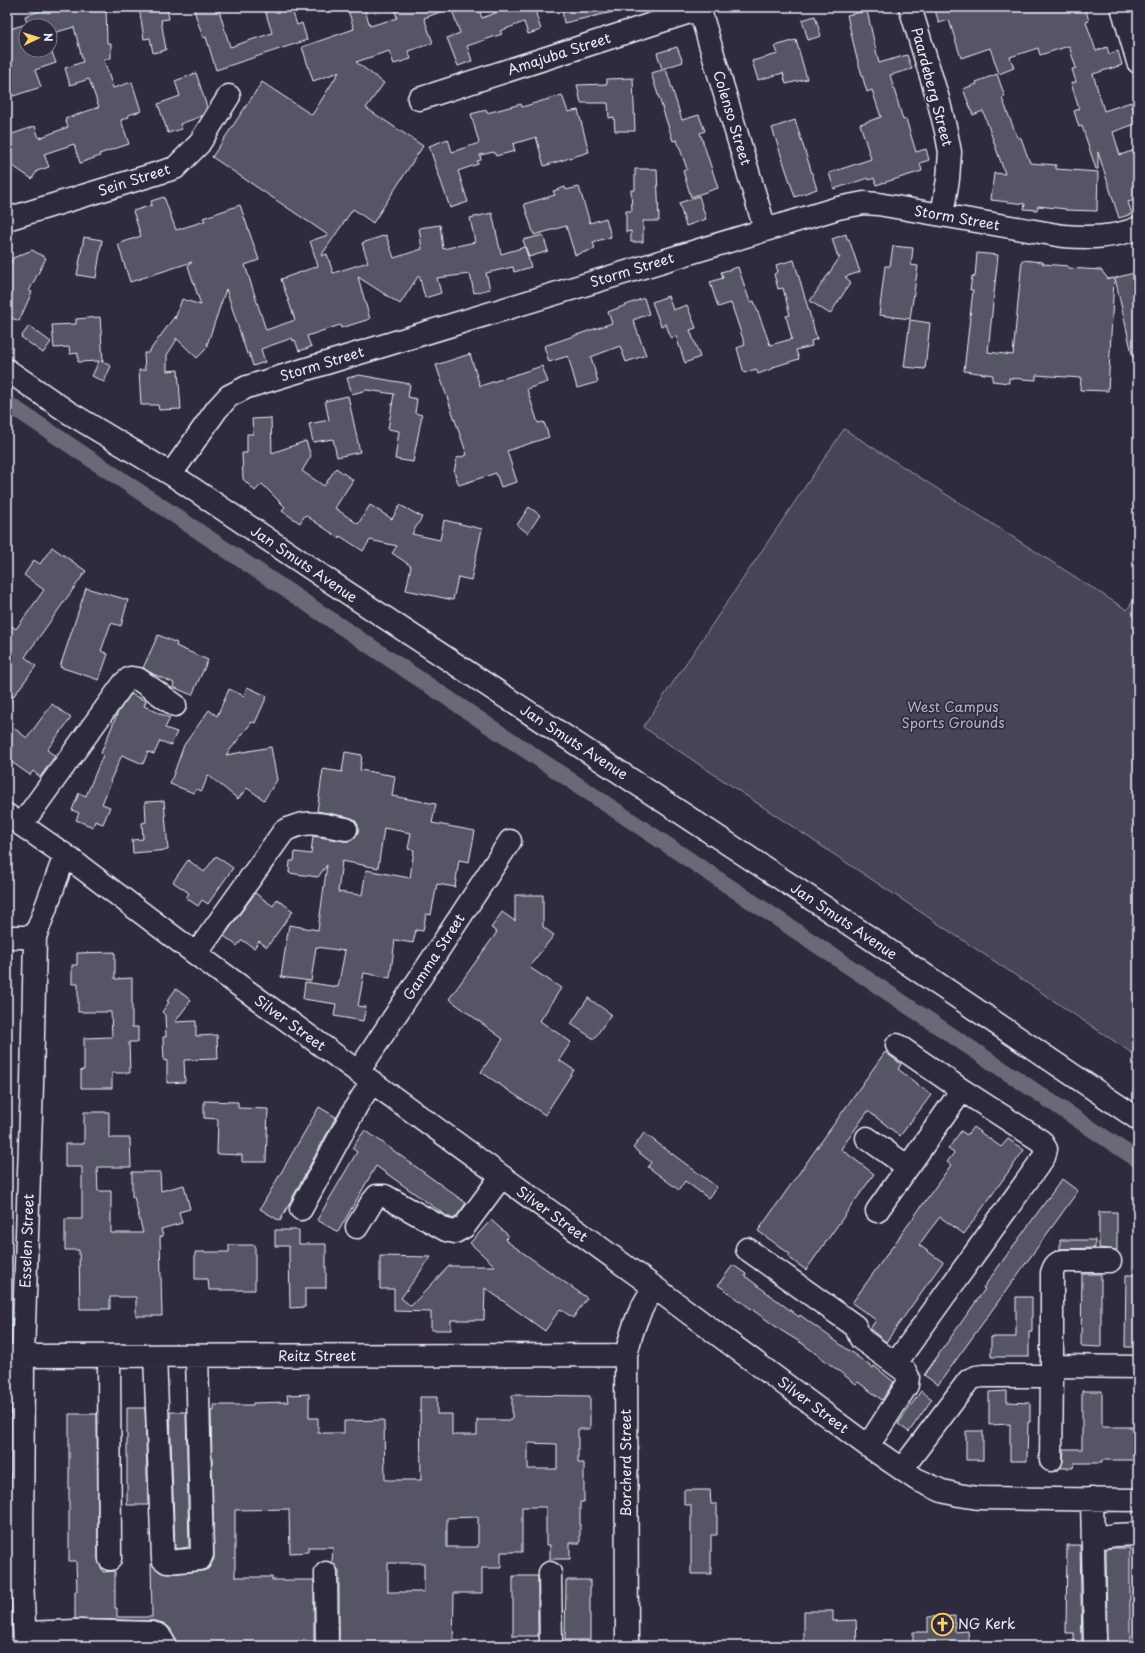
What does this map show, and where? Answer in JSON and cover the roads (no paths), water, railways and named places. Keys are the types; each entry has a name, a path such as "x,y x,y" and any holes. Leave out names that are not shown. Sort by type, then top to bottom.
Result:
{"street":[{"name":"Paardeberg Street","path":"910,7 938,99 950,152 948,179 942,215"},
{"path":"1122,7 1138,62"},
{"name":"Amajuba Street","path":"420,99 699,8"},
{"name":"Colenso Street","path":"699,8 765,229"},
{"name":"Sein Street","path":"7,219 175,168 199,144 229,96"},
{"name":"Storm Street","path":"170,474 217,409 229,396 247,387 838,208 864,203 878,204 1063,236 1089,238 1109,236 1138,228"},
{"name":"Jan Smuts Avenue","path":"7,370 68,412 170,474 827,909 1138,1119"},
{"path":"14,820 124,683 130,678 138,679 175,705"},
{"name":"Silver Street","path":"14,820 65,855 196,954 654,1287 868,1446 916,1478 942,1491 959,1496 1014,1499 1138,1500"},
{"path":"196,954 284,831 296,824 308,823 346,829"},
{"name":"Gamma Street","path":"301,1209 357,1105 365,1077 510,841"},
{"name":"Esselen Street","path":"25,1639 14,1578 15,1356 32,1084 35,937 65,855"},
{"path":"7,937 35,937"},
{"path":"896,1363 1046,1153 1046,1148 1041,1141 962,1090 897,1045"},
{"path":"877,1211 962,1090"},
{"path":"867,1138 908,1167"},
{"path":"357,1227 377,1196 385,1196 446,1230 455,1232 464,1227 501,1177"},
{"path":"747,1249 855,1326 861,1339 905,1371 908,1381 868,1446"},
{"path":"1051,1460 1053,1267 1063,1261 1110,1261"},
{"name":"Borcherd Street","path":"627,1646 626,1355 641,1307 654,1287"},
{"name":"Reitz Street","path":"15,1356 626,1355"},
{"path":"109,1356 110,1559"},
{"path":"155,1356 163,1559 167,1562 200,1559 202,1554 197,1356"},
{"path":"902,1469 969,1380 983,1376 1138,1367"},
{"path":"1092,1499 1094,1538 1094,1646"},
{"path":"1094,1538 1138,1534"},
{"path":"326,1573 327,1646"},
{"path":"550,1573 551,1646"},
{"path":"25,1639 76,1631 152,1633 159,1635 164,1643 164,1646"}],"waterway":[{"path":"7,403 1138,1160"}],"place":[{"name":"NG Kerk","path":"942,1624"}],"park label":[{"name":"West Campus Sports Grounds","path":"953,716"}]}
